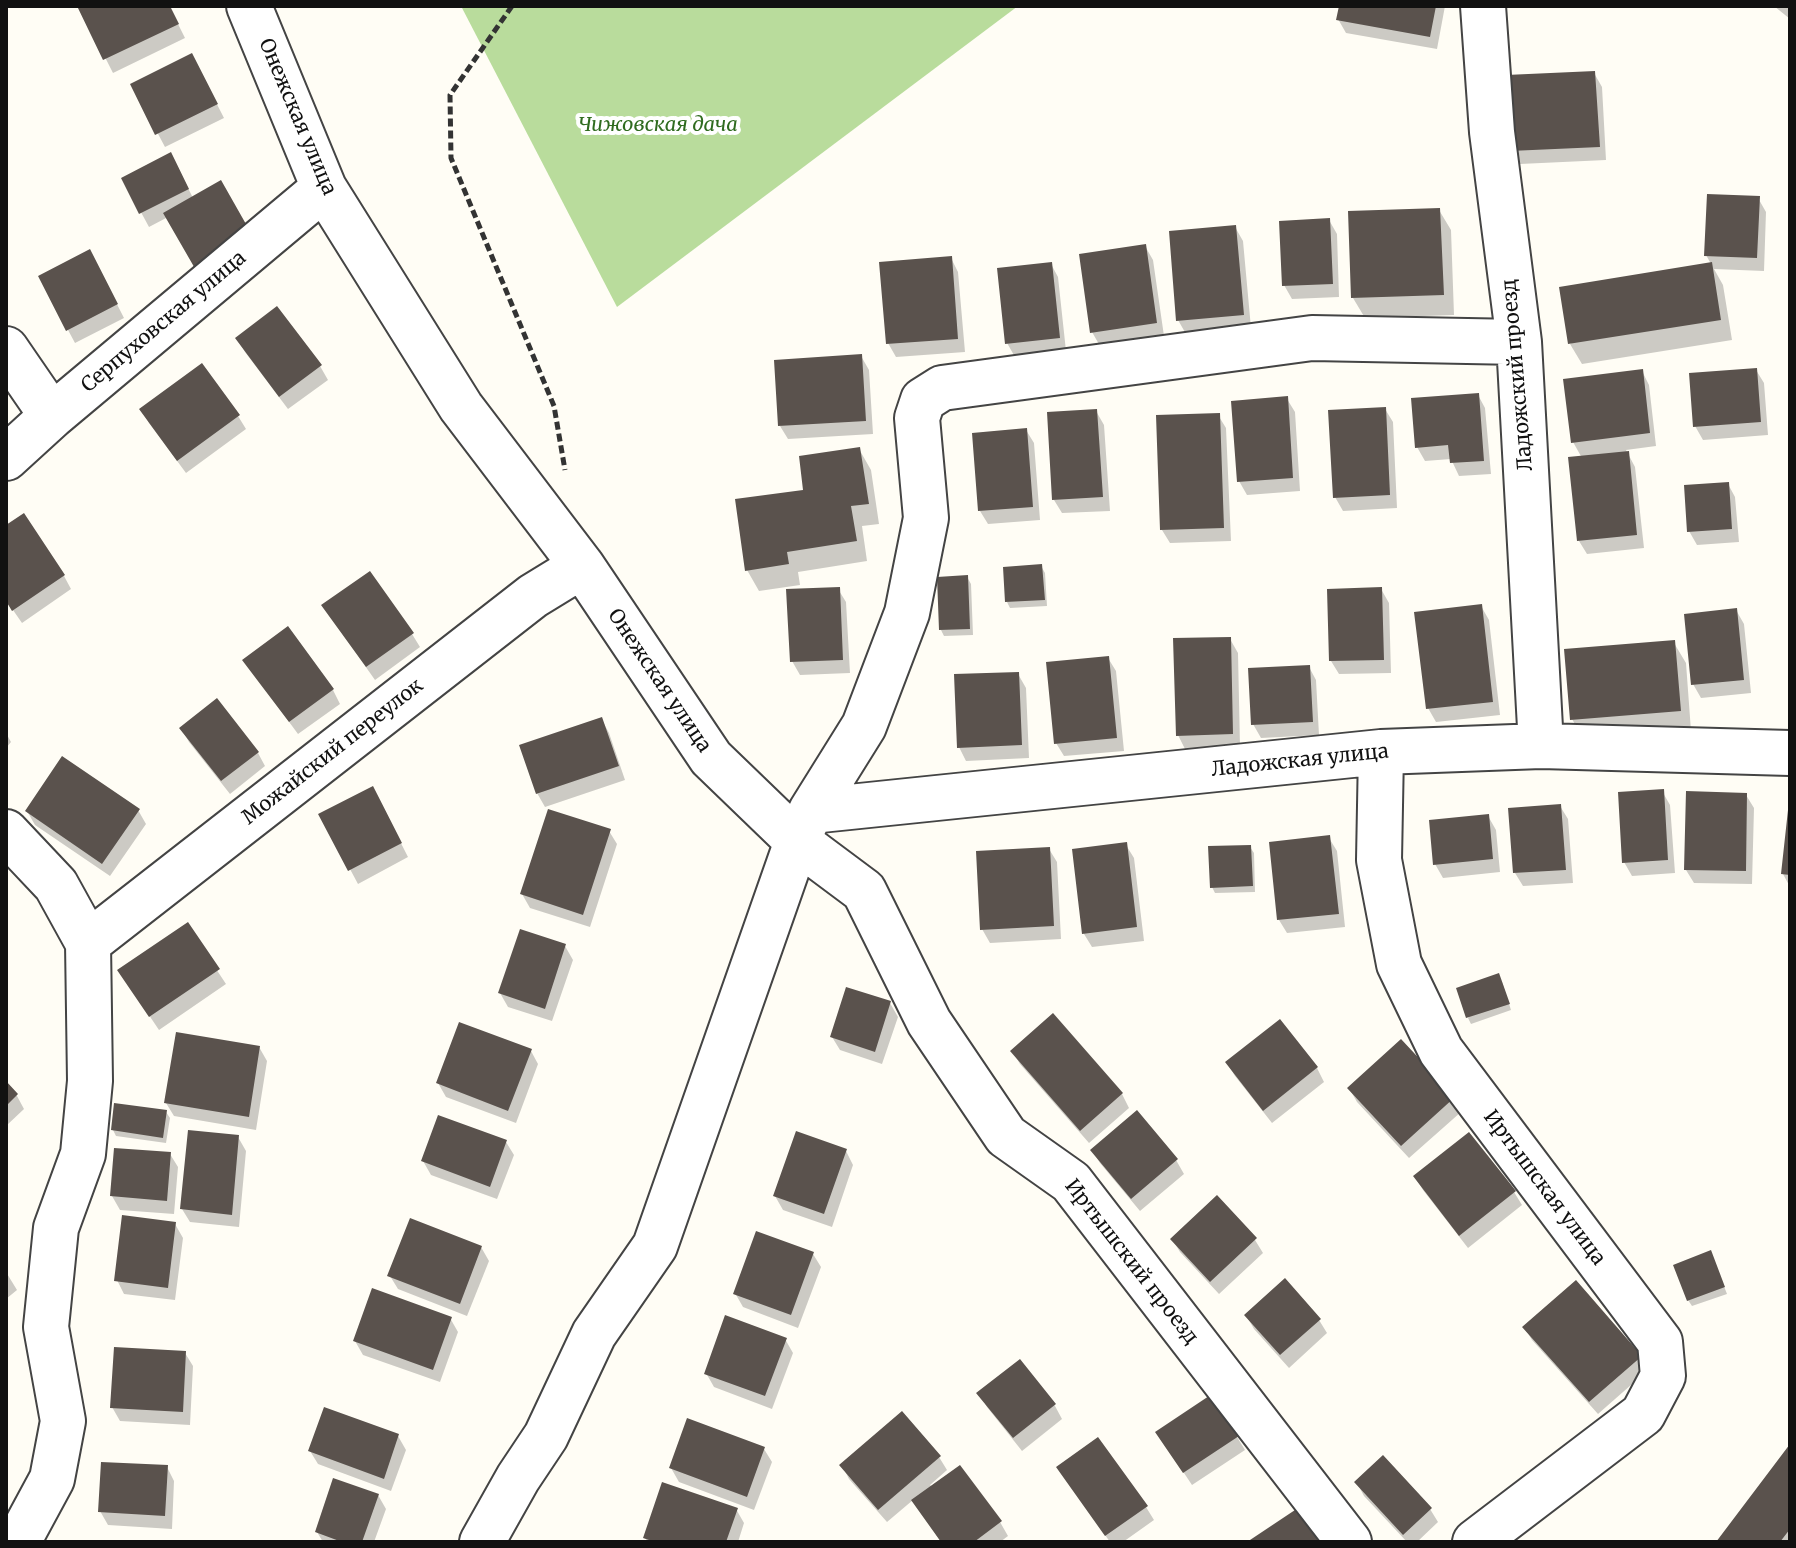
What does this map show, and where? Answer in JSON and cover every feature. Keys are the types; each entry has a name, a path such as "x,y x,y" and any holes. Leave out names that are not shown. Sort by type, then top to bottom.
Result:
{"street":[{"name":"Онежская улица","path":"249,6 324,188 461,407 582,566 711,758 804,826"},
{"name":"Ладожский проезд","path":"1483,6 1492,132 1519,342 1541,746"},
{"name":"Серпуховская улица","path":"6,458 324,188"},
{"path":"482,1542 546,1436 594,1334 655,1246 804,826 864,726 907,613 926,518 917,418 923,400 942,388 1312,338 1519,342"},
{"path":"6,349 52,416"},
{"name":"Можайский переулок","path":"88,943 533,596 582,566"},
{"name":"Ладожская улица","path":"804,826 1381,752 1541,746 1790,753"},
{"name":"Иртышская улица","path":"1381,752 1379,860 1399,964 1441,1051 1660,1342 1663,1376 1643,1414 1475,1542"},
{"name":"Иртышский проезд","path":"804,826 864,891 929,1022 1006,1136 1071,1182 1349,1542"},
{"path":"6,832 56,885 88,943 90,1081 83,1154 56,1228 46,1327 63,1421 52,1479 18,1542"}],"path":[{"path":"512,6 450,95 451,158 554,406 567,479"}],"green space":[{"name":"Чижовская дача","path":"461,6 1018,6 617,307"}],"building":[{"path":"77,6 170,6 179,24 103,60"},
{"path":"1339,6 1436,6 1430,37 1336,20"},
{"path":"192,53 218,104 155,135 130,84"},
{"path":"1595,71 1600,147 1510,151 1506,75"},
{"path":"171,152 189,189 139,214 121,178"},
{"path":"221,180 255,240 197,272 163,213"},
{"path":"1707,194 1760,196 1757,258 1704,256"},
{"path":"1440,208 1444,295 1351,298 1348,211"},
{"path":"1330,218 1333,284 1282,286 1279,221"},
{"path":"1236,225 1244,315 1176,321 1169,231"},
{"path":"1146,244 1157,323 1090,333 1079,254"},
{"path":"90,249 118,304 66,331 38,276"},
{"path":"952,256 958,339 886,344 879,262"},
{"path":"1052,262 1060,338 1005,344 997,268"},
{"path":"1712,262 1721,320 1568,344 1559,287"},
{"path":"277,306 322,365 279,397 235,338"},
{"path":"862,354 866,421 778,426 774,360"},
{"path":"202,363 240,415 177,461 139,409"},
{"path":"1757,368 1761,422 1693,427 1689,373"},
{"path":"1643,369 1650,433 1571,443 1563,379"},
{"path":"1479,393 1484,461 1450,463 1448,445 1415,448 1411,398"},
{"path":"1288,396 1293,478 1237,482 1231,401"},
{"path":"1386,407 1390,495 1333,498 1328,410"},
{"path":"1097,409 1103,497 1052,500 1047,412"},
{"path":"1220,413 1224,528 1160,530 1156,415"},
{"path":"1027,428 1033,507 978,511 972,433"},
{"path":"860,447 869,504 851,506 857,541 787,552 789,564 745,571 735,499 803,490 799,456"},
{"path":"1629,451 1637,535 1577,541 1568,457"},
{"path":"1729,482 1732,529 1687,532 1684,485"},
{"path":"24,513 65,575 12,611 6,601 6,525"},
{"path":"1042,564 1045,600 1005,602 1003,567"},
{"path":"370,571 414,633 366,667 321,605"},
{"path":"968,575 970,629 939,630 937,577"},
{"path":"840,587 843,660 790,662 786,589"},
{"path":"1382,587 1384,660 1329,661 1327,589"},
{"path":"1482,604 1493,702 1426,709 1414,612"},
{"path":"1737,608 1744,680 1691,685 1684,614"},
{"path":"288,626 334,689 289,722 242,660"},
{"path":"1231,637 1233,734 1176,736 1173,638"},
{"path":"1675,640 1681,711 1570,720 1564,649"},
{"path":"1109,656 1117,738 1054,744 1046,662"},
{"path":"1310,665 1313,722 1251,725 1248,668"},
{"path":"1019,672 1022,745 957,748 954,674"},
{"path":"217,698 259,752 221,781 179,728"},
{"path":"602,717 619,766 536,794 519,745"},
{"path":"62,756 140,809 102,864 25,811"},
{"path":"373,786 402,843 348,871 318,814"},
{"path":"1664,789 1668,860 1622,863 1618,792"},
{"path":"1686,791 1747,793 1746,871 1684,870"},
{"path":"1561,804 1566,870 1513,873 1508,808"},
{"path":"548,809 611,829 583,915 520,894"},
{"path":"1790,810 1790,875 1781,874"},
{"path":"1489,814 1493,859 1433,865 1429,820"},
{"path":"1330,835 1339,914 1277,920 1269,842"},
{"path":"1127,842 1137,927 1082,934 1072,849"},
{"path":"1251,845 1253,886 1210,888 1208,846"},
{"path":"1050,847 1054,926 980,930 976,851"},
{"path":"188,922 220,969 149,1017 117,970"},
{"path":"520,929 566,944 545,1009 498,993"},
{"path":"1499,973 1510,1004 1466,1018 1456,988"},
{"path":"846,987 891,1001 875,1052 830,1037"},
{"path":"1053,1013 1123,1093 1080,1131 1010,1051"},
{"path":"1280,1019 1318,1067 1263,1111 1225,1062"},
{"path":"459,1022 532,1049 508,1111 436,1083"},
{"path":"176,1032 260,1046 249,1117 164,1103"},
{"path":"1401,1039 1455,1097 1401,1146 1347,1088"},
{"path":"6,1081 18,1094 6,1106"},
{"path":"114,1103 167,1110 163,1138 111,1130"},
{"path":"1137,1110 1178,1159 1131,1199 1090,1150"},
{"path":"438,1115 507,1140 490,1187 421,1161"},
{"path":"188,1130 239,1135 232,1215 180,1209"},
{"path":"796,1131 847,1149 824,1214 773,1196"},
{"path":"1469,1132 1516,1191 1459,1236 1413,1176"},
{"path":"114,1148 171,1152 167,1201 110,1196"},
{"path":"1217,1195 1257,1238 1210,1282 1170,1239"},
{"path":"122,1215 176,1222 168,1288 114,1281"},
{"path":"410,1218 482,1246 460,1304 387,1276"},
{"path":"756,1231 814,1252 791,1315 733,1294"},
{"path":"1711,1250 1725,1287 1687,1301 1673,1265"},
{"path":"1285,1278 1321,1319 1280,1355 1244,1315"},
{"path":"1576,1280 1642,1356 1589,1402 1522,1327"},
{"path":"372,1288 452,1317 433,1370 353,1341"},
{"path":"725,1315 787,1338 765,1396 704,1374"},
{"path":"114,1347 186,1351 183,1412 110,1408"},
{"path":"1020,1359 1056,1404 1013,1438 976,1393"},
{"path":"1212,1394 1239,1436 1183,1473 1155,1432"},
{"path":"324,1407 399,1434 384,1479 308,1451"},
{"path":"902,1411 941,1456 878,1510 839,1465"},
{"path":"687,1418 765,1447 747,1497 669,1468"},
{"path":"1098,1437 1148,1506 1105,1536 1056,1467"},
{"path":"1790,1444 1790,1529 1780,1542 1716,1542"},
{"path":"1383,1455 1432,1508 1403,1535 1354,1482"},
{"path":"101,1462 168,1465 165,1516 98,1512"},
{"path":"960,1465 1002,1521 974,1542 941,1542 911,1500"},
{"path":"333,1478 379,1494 362,1542 342,1542 315,1532"},
{"path":"662,1482 738,1508 726,1542 655,1542 643,1538"},
{"path":"1301,1506 1325,1542 1247,1542"}]}
